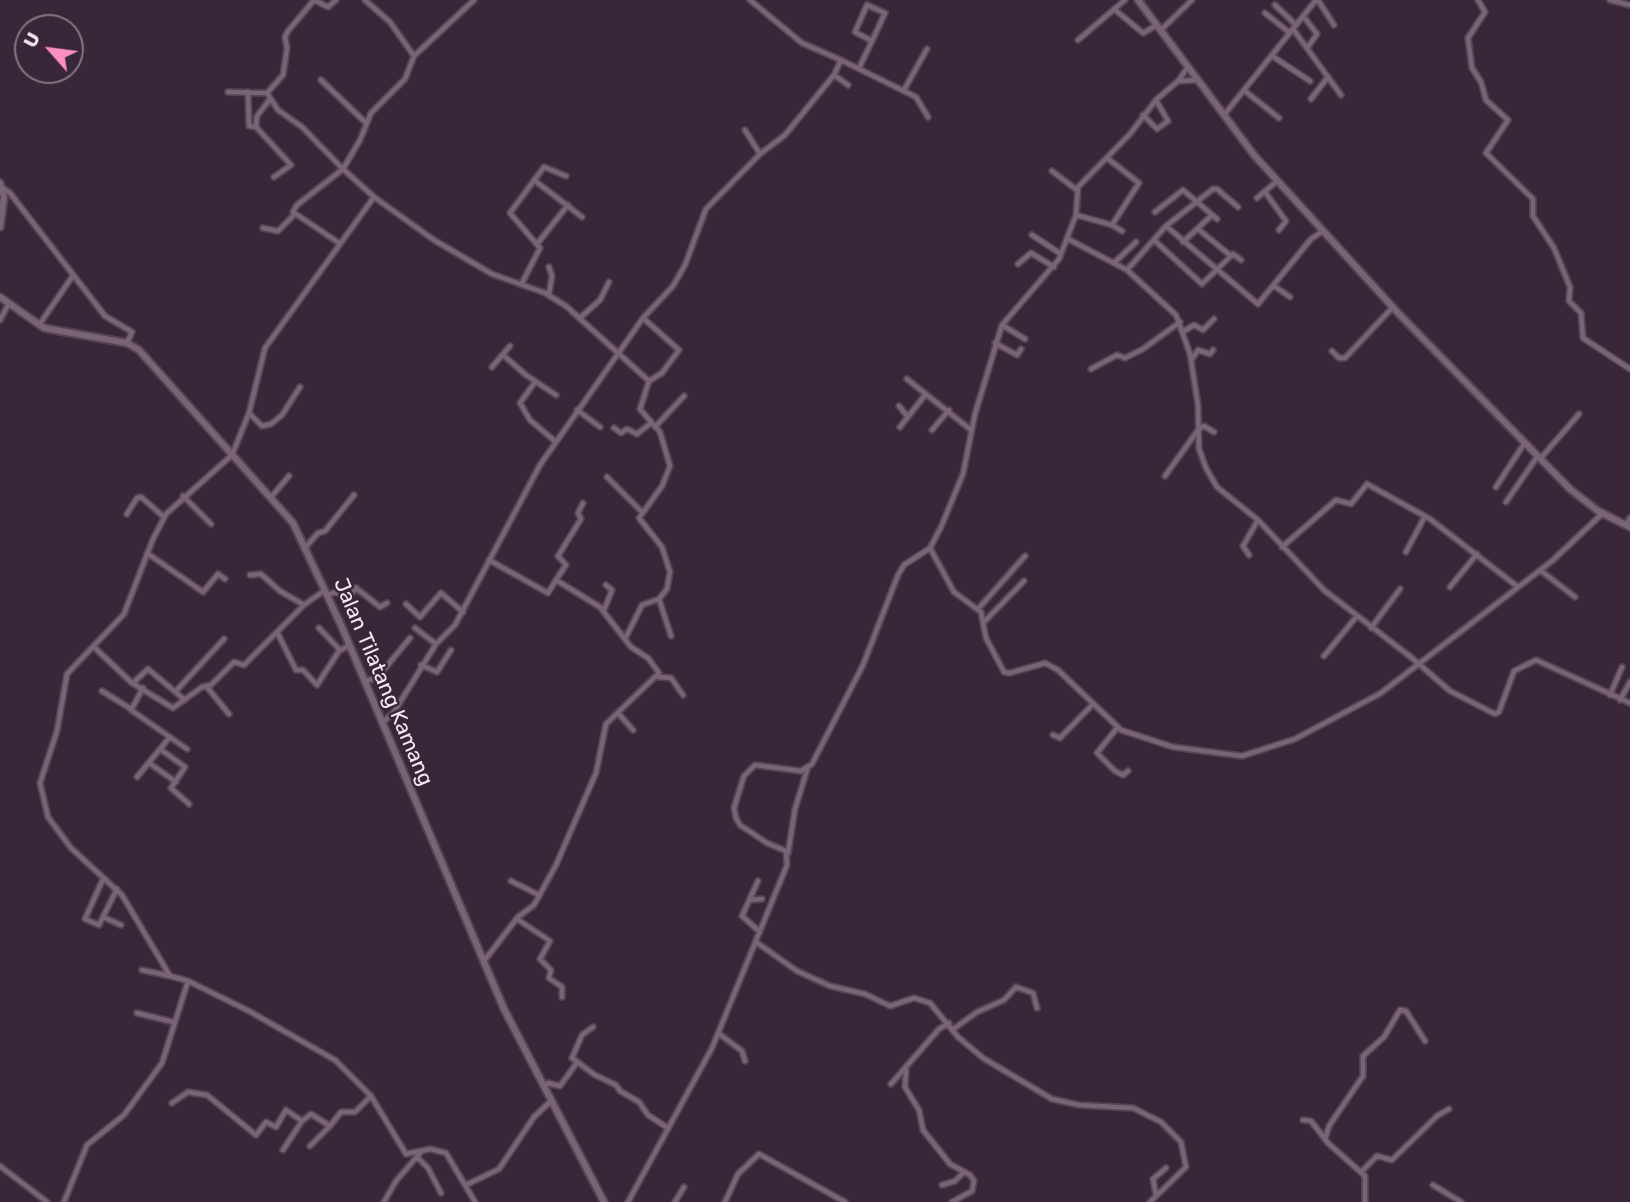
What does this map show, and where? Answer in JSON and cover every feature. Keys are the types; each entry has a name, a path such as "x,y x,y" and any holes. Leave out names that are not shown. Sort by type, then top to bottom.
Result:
{"street":[{"path":"256,127 257,116 283,75 286,34 314,0 328,7 336,0"},
{"path":"365,0 390,22 414,56"},
{"path":"263,228 278,231 294,215 297,205 343,169 360,140 366,122 375,108 407,76 414,56 474,0"},
{"path":"750,0 802,43 859,68 920,100 928,117"},
{"path":"1079,40 1125,0"},
{"path":"1114,9 1143,33 1159,28 1192,0"},
{"path":"1224,114 1317,0 1334,25"},
{"path":"1478,0 1485,12 1468,38 1472,68 1481,82 1486,100 1508,120 1486,153 1533,200 1533,216 1554,248 1570,287 1569,301 1581,313 1583,338 1630,369"},
{"path":"1610,0 1630,5"},
{"path":"1142,1 1197,80 1277,181 1393,307 1538,459 1584,500 1628,526 1630,518"},
{"path":"859,68 872,41 885,13 867,5 855,32 872,41"},
{"path":"1275,5 1341,95"},
{"path":"1265,13 1293,29"},
{"path":"1304,17 1317,34 1308,47"},
{"path":"904,90 927,49"},
{"path":"1272,56 1310,81"},
{"path":"382,724 394,712 436,644 454,627 489,560 577,410 643,318 675,283 706,209 791,127 834,75 841,60"},
{"path":"628,1202 718,1033 756,942 788,856 795,809 807,769 863,665 898,575 904,565 930,548 961,480 995,343 1002,325 1054,267 1076,215 1077,190 1188,67"},
{"path":"834,75 848,85"},
{"path":"1311,99 1328,77"},
{"path":"321,80 366,122"},
{"path":"1178,81 1197,80"},
{"path":"1245,91 1279,118"},
{"path":"228,92 269,96 278,110 302,128 374,197 435,240 492,274 549,295 581,317 649,381"},
{"path":"248,92 249,126 256,127 291,163 274,177"},
{"path":"1143,115 1157,129 1167,121 1156,100"},
{"path":"746,130 760,154"},
{"path":"1107,158 1139,183 1112,225"},
{"path":"522,284 539,251 537,244 510,216 534,180 547,167 566,176"},
{"path":"1052,171 1077,190"},
{"path":"534,180 582,217"},
{"path":"1257,198 1277,181"},
{"path":"0,227 4,210 1,185"},
{"path":"1,185 107,319 132,332 127,344"},
{"path":"1127,270 1166,226 1216,188 1238,208"},
{"path":"1155,212 1183,190 1217,219"},
{"path":"1265,192 1286,221 1279,230"},
{"path":"170,976 117,889 103,880 71,848 47,817 40,783 57,731 66,677 124,614 164,517 183,496 232,455 249,413 265,348 374,197"},
{"path":"537,244 568,205"},
{"path":"294,215 339,243"},
{"path":"1076,215 1112,225 1122,232"},
{"path":"1183,242 1212,215"},
{"path":"1166,226 1258,304 1311,239 1323,232"},
{"path":"1198,229 1231,256 1241,260"},
{"path":"1032,235 1061,254"},
{"path":"1068,239 1127,270 1167,306 1180,322 1192,360 1200,454 1214,482 1258,520 1324,590 1419,663 1455,695 1494,714 1499,712 1514,671 1536,660 1630,703"},
{"path":"1155,241 1202,284 1231,256"},
{"path":"1114,263 1136,242"},
{"path":"1018,264 1031,253 1054,267"},
{"path":"549,267 552,276 549,295"},
{"path":"38,326 72,277"},
{"path":"581,317 600,300 609,282"},
{"path":"1274,286 1290,297"},
{"name":"Jalan Tilatang Kamang","path":"0,297 38,326 127,344 144,354 178,390 189,409 272,496 293,523 326,593 484,961 544,1087 604,1202"},
{"path":"0,320 8,305"},
{"path":"1332,351 1339,358 1345,358 1393,307"},
{"path":"626,637 642,605 659,599 668,585 670,566 660,544 640,522 642,512 662,486 670,466 661,435 640,409 649,381 662,373 679,350 643,318"},
{"path":"1184,331 1194,325 1203,330 1214,319"},
{"path":"1091,369 1117,355 1126,357 1180,322"},
{"path":"1002,325 1025,339"},
{"path":"995,343 1017,355 1021,349"},
{"path":"492,367 510,346"},
{"path":"1192,360 1198,350 1210,354 1213,350"},
{"path":"503,355 535,382 556,395"},
{"path":"907,379 925,395 950,410 972,430"},
{"path":"535,382 520,403 530,420 556,442"},
{"path":"249,413 262,426 271,424 282,415 300,387"},
{"path":"900,427 925,395"},
{"path":"614,428 619,432 627,429 637,435 653,425 684,396"},
{"path":"899,405 908,416"},
{"path":"577,410 600,427"},
{"path":"933,430 950,410"},
{"path":"1506,502 1538,459 1579,414"},
{"path":"1166,475 1198,430 1205,426 1214,432"},
{"path":"1496,487 1524,444"},
{"path":"272,496 289,476"},
{"path":"607,477 642,512"},
{"path":"1282,547 1336,500 1351,504 1367,484 1425,516 1518,587"},
{"path":"304,549 318,533 324,531 354,495"},
{"path":"183,496 211,524"},
{"path":"127,514 138,498 141,498 164,517"},
{"path":"489,560 548,593 566,565 558,556 581,519 578,513 583,503"},
{"path":"930,548 954,592 978,609 985,622 986,638 1004,672 1010,673 1045,663 1058,670 1116,727 1147,741 1236,756 1252,754 1295,739 1352,710 1419,663 1540,570 1604,513"},
{"path":"1406,552 1425,516"},
{"path":"1249,555 1243,546 1258,520"},
{"path":"147,553 203,592 219,574 225,579"},
{"path":"1450,587 1476,554"},
{"path":"978,609 1025,556"},
{"path":"1540,570 1575,597"},
{"path":"250,575 261,574 280,591 304,605"},
{"path":"556,580 604,611 631,647 656,668 659,677"},
{"path":"985,622 1024,581"},
{"path":"604,611 603,605 612,590 606,584"},
{"path":"95,648 132,683 172,708 204,686 207,687 234,662 244,666 256,650 304,605 326,593 336,592 347,599 356,588 380,607 387,603"},
{"path":"1371,628 1400,589"},
{"path":"406,604 420,617 441,593 463,612"},
{"path":"659,599 671,636"},
{"path":"1324,656 1357,616"},
{"path":"319,628 340,650"},
{"path":"415,628 436,644"},
{"path":"277,632 296,670 303,670 315,685 340,650 348,646"},
{"path":"364,681 377,678 410,638"},
{"path":"176,691 224,639"},
{"path":"421,665 437,672 451,650"},
{"path":"1610,695 1622,667"},
{"path":"132,683 148,669 185,700"},
{"path":"484,961 517,919 534,905 594,777 604,727 659,677 671,678 684,695"},
{"path":"1620,700 1630,682"},
{"path":"207,687 229,714"},
{"path":"131,709 143,688"},
{"path":"102,691 187,749"},
{"path":"1053,735 1058,738 1063,736 1092,705"},
{"path":"618,713 633,730"},
{"path":"1116,727 1097,753 1115,772 1123,775 1128,771"},
{"path":"137,777 169,738"},
{"path":"160,749 185,767 172,790 189,804"},
{"path":"149,763 176,782"},
{"path":"788,856 784,849 767,843 740,825 734,808 744,776 755,765 767,764 794,771 807,769"},
{"path":"103,880 85,917 96,925 103,918 117,889"},
{"path":"511,881 539,895"},
{"path":"758,881 743,917 760,932"},
{"path":"750,900 762,899"},
{"path":"103,918 121,925"},
{"path":"517,919 550,941 540,959 551,970 549,978 562,987 562,997"},
{"path":"756,942 776,958 825,984 862,993 890,1006 903,999 922,999 934,1007 952,1030 986,1061 1052,1099 1079,1105 1133,1108 1167,1127 1181,1142 1186,1167 1150,1202"},
{"path":"142,970 188,981 309,1043 335,1060 371,1096 406,1154 422,1150 446,1153 475,1202"},
{"path":"64,1202 87,1145 124,1115 162,1063 188,981"},
{"path":"952,1030 1019,987 1033,993 1037,1008"},
{"path":"1325,1139 1329,1126 1363,1076 1363,1056 1384,1037 1400,1010 1405,1010 1425,1041"},
{"path":"137,1013 173,1022"},
{"path":"891,1084 939,1029 949,1023"},
{"path":"593,1027 582,1035 572,1054 576,1064 616,1085 620,1091 639,1101 650,1117 668,1128"},
{"path":"718,1033 743,1051 746,1062"},
{"path":"544,1087 548,1083 560,1086 576,1064"},
{"path":"906,1070 905,1087 919,1110 923,1130 946,1160 973,1178 973,1189 952,1202"},
{"path":"172,1103 188,1092 207,1095 256,1135 266,1122 276,1127 286,1110 302,1121"},
{"path":"310,1146 341,1112 355,1112 371,1096"},
{"path":"466,1185 499,1169 534,1117 551,1101"},
{"path":"1361,1172 1377,1156 1391,1162 1437,1116 1449,1109"},
{"path":"283,1150 302,1121 311,1114 330,1126"},
{"path":"1303,1120 1311,1121 1325,1139 1361,1172 1366,1179 1365,1202"},
{"path":"384,1202 396,1181 422,1150"},
{"path":"725,1202 738,1174 760,1154 845,1202"},
{"path":"417,1157 428,1168 441,1193"},
{"path":"0,1166 47,1202"},
{"path":"1156,1195 1153,1179 1166,1168"},
{"path":"942,1185 955,1181 964,1172"},
{"path":"1433,1185 1461,1202"},
{"path":"675,1202 684,1188"}]}
